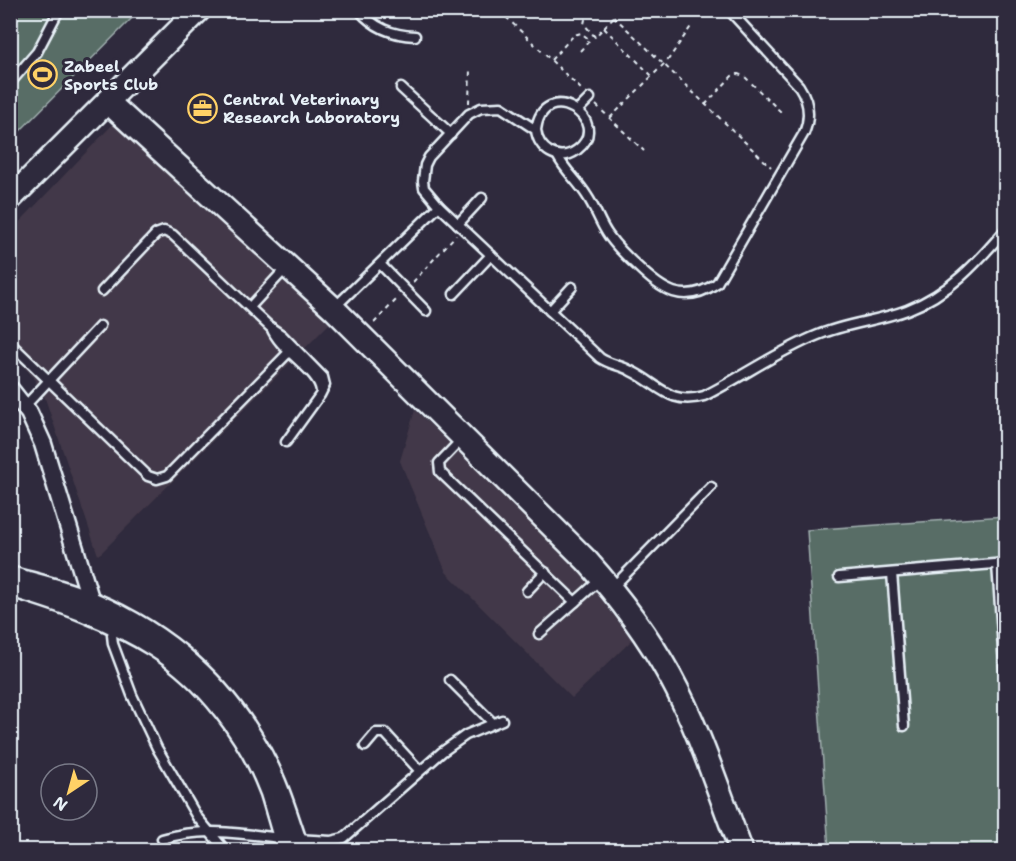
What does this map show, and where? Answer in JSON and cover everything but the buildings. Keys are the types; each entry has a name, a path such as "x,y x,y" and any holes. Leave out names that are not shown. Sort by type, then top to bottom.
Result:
{"street":[{"path":"10,199 199,10"},
{"path":"108,102 334,309 607,583 640,627 671,678 687,710 741,850"},
{"path":"10,389 24,407 44,444 96,618"},
{"path":"10,574 91,600 133,620 166,640 198,668 243,720 266,757 277,781 291,845"},
{"path":"10,588 49,600 114,626 155,648 191,678 223,713 249,752 291,845"}],"lane":[{"path":"10,83 37,52 59,10"},
{"path":"359,10 371,23 381,29 403,36 415,36"},
{"path":"557,155 566,171 585,193 608,235 656,284 673,293 682,294 700,292 717,283 780,175 807,126 809,117 807,100 799,86 729,10"},
{"path":"401,87 451,134"},
{"path":"578,110 590,98"},
{"path":"565,104 578,110 586,123 586,137 583,144 572,153 557,155 544,149 536,130 540,116 551,106 565,104"},
{"path":"536,130 501,107 481,108 469,114 429,157 423,172 424,188 439,206 606,362 631,371 671,397 696,399 704,396 815,336 850,324 906,310 924,302 967,272 1005,229"},
{"path":"458,224 482,198"},
{"path":"334,309 439,206"},
{"path":"102,291 156,234 164,231 173,235 270,327 282,335 323,377 325,385 320,395 286,442"},
{"path":"454,294 491,255"},
{"path":"380,264 426,310"},
{"path":"250,307 288,266"},
{"path":"550,311 572,287"},
{"path":"24,407 100,326"},
{"path":"270,327 277,339 318,381 320,395"},
{"path":"10,343 148,476 157,479 167,476 289,352"},
{"path":"464,438 441,461 439,470 575,602"},
{"path":"539,634 575,602 607,583 711,487"},
{"path":"839,577 1001,564 1005,692"},
{"path":"527,591 545,572"},
{"path":"892,573 904,726"},
{"path":"114,626 113,644 140,711 172,776 207,830 225,850"},
{"path":"450,680 493,723"},
{"path":"162,838 207,830 291,845 344,838 454,743 502,720"},
{"path":"365,746 376,733 385,733 420,771"}],"path":[{"path":"586,10 584,22 595,37 620,10"},
{"path":"607,10 780,175"},
{"path":"506,17 644,151"},
{"path":"610,118 663,65 692,25"},
{"path":"604,28 652,76"},
{"path":"551,60 574,35 581,33 590,40 580,51"},
{"path":"469,114 470,69"},
{"path":"705,105 732,76 738,74 744,76 782,113"}],"shaded area":[{"path":"116,121 330,323 98,555 45,398 33,377 11,352 10,232"},
{"path":"415,410 575,564 632,640 572,698 446,572 400,461"}],"green space":[{"name":"Zabeel Sports Club","path":"11,11 139,11 11,140"},
{"path":"1005,516 1005,850 829,850 807,530"}],"place":[{"name":"Zabeel Sports Club","path":"43,75"},
{"name":"Central Veterinary Research Laboratory","path":"202,108"}]}
